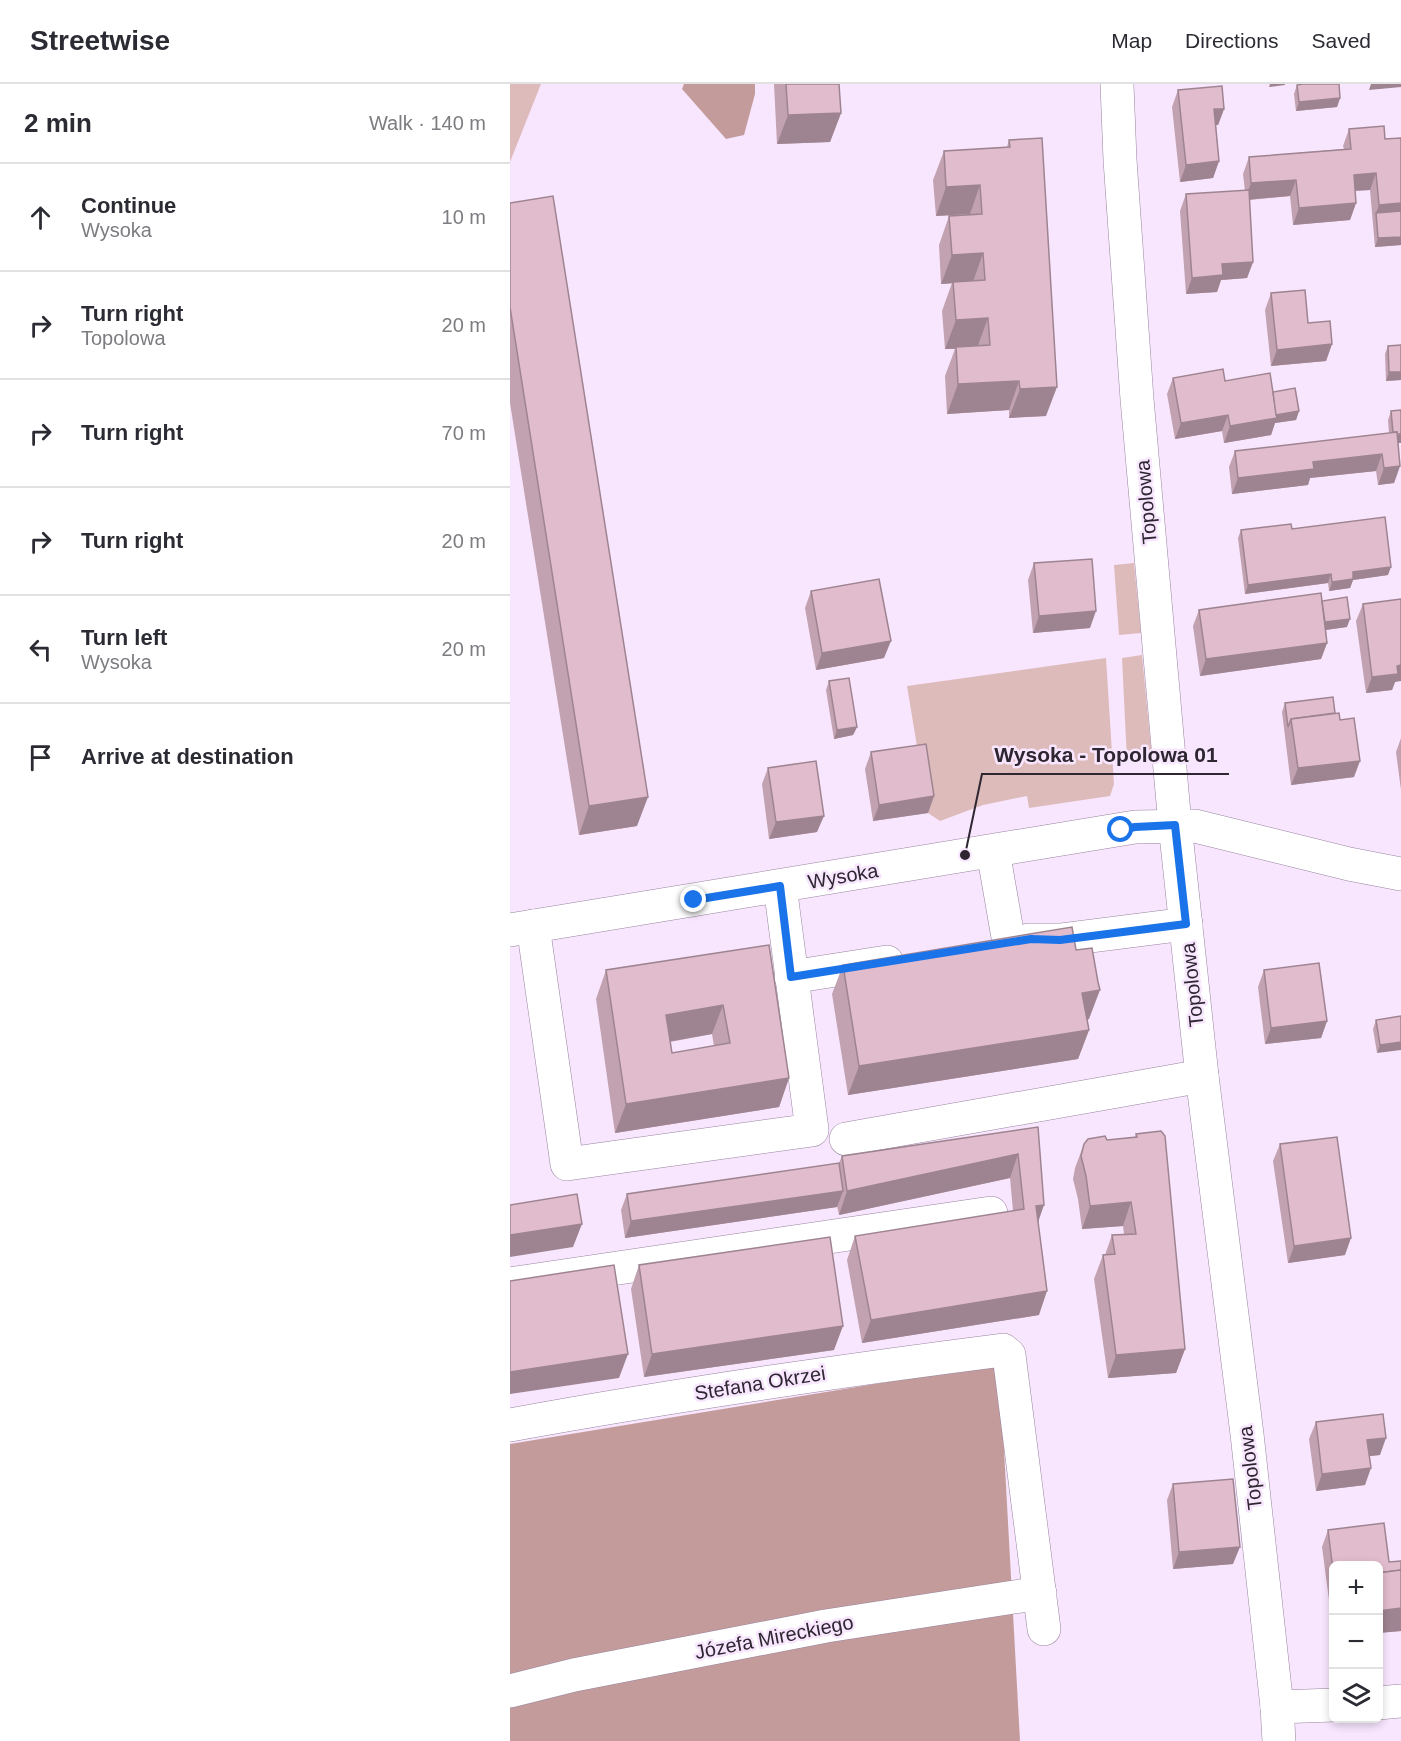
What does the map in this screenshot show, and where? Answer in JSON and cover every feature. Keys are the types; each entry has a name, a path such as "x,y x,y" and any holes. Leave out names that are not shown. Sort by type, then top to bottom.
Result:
{"street":[{"name":"Topolowa","path":"1116,84 1144,490 1175,825 1202,1076 1247,1434 1279,1741"},
{"name":"Wysoka","path":"521,928 1135,827 1195,826 1349,864 1401,874"},
{"path":"993,850 997,944 1031,939 1060,940 1186,924"},
{"path":"521,928 567,1164 812,1130 780,886"},
{"path":"791,977 917,957"},
{"path":"846,1139 1202,1076"},
{"path":"510,1284 991,1212"},
{"name":"Stefana Okrzei","path":"510,1425 620,1405 853,1369 1003,1350 1009,1355 1040,1593"},
{"path":"1040,1593 1044,1629"},
{"name":"Józefa Mireckiego","path":"510,1691 574,1675 826,1626 1040,1593"},
{"path":"1383,1703 1401,1701"},
{"path":"1277,1707 1329,1705"}],"shaded area":[{"path":"510,84 541,84 510,162"},
{"path":"684,84 755,84 755,94 744,135 726,139 682,89"},
{"path":"1134,563 1141,633 1119,635 1114,565"},
{"path":"1142,655 1152,758 1127,761 1122,658"},
{"path":"1106,658 1114,784 1110,796 1029,808 1027,796 983,805 940,821 928,813 907,686"},
{"path":"997,1364 1001,1395 1020,1741 510,1741 510,1444"}],"building":[{"path":"786,84 839,84 841,113 788,115"},
{"path":"1339,84 1340,98 1299,102 1297,85"},
{"path":"1222,86 1224,109 1214,109 1219,161 1186,165 1178,90"},
{"path":"1384,126 1385,139 1401,138 1401,203 1379,205 1376,173 1354,175 1356,203 1299,208 1296,180 1251,183 1249,157 1351,149 1349,129"},
{"path":"1042,138 1057,387 1020,389 1019,381 958,384 956,347 990,345 988,318 956,320 953,282 985,280 983,253 952,255 949,216 982,214 980,185 946,187 944,151 1010,147 1009,140"},
{"path":"1249,190 1253,262 1222,264 1223,275 1192,278 1186,194"},
{"path":"553,196 648,797 589,806 510,307 510,203"},
{"path":"1401,211 1401,237 1378,238 1376,213"},
{"path":"1305,290 1308,323 1330,321 1332,344 1277,350 1271,293"},
{"path":"1401,345 1401,372 1389,372 1388,346"},
{"path":"1223,369 1225,381 1270,373 1277,418 1230,426 1228,415 1181,423 1173,378"},
{"path":"1295,388 1299,411 1276,415 1273,392"},
{"path":"1401,410 1401,434 1397,434 1393,432 1391,411"},
{"path":"1397,432 1400,466 1384,468 1382,454 1313,462 1314,469 1238,478 1235,451"},
{"path":"1385,517 1391,567 1353,572 1353,579 1332,582 1331,574 1248,585 1241,530 1291,524 1292,529"},
{"path":"1092,559 1096,611 1039,616 1034,563"},
{"path":"879,579 891,641 822,653 811,591"},
{"path":"1321,593 1327,643 1206,659 1199,610"},
{"path":"1347,597 1350,619 1325,622 1322,601"},
{"path":"1401,599 1401,665 1397,666 1398,674 1372,677 1363,604"},
{"path":"849,678 857,727 837,730 829,681"},
{"path":"1333,697 1335,713 1291,719 1288,727 1285,703"},
{"path":"1339,713 1340,720 1354,718 1360,761 1298,768 1291,719"},
{"path":"926,744 934,796 879,805 871,752"},
{"path":"816,761 824,816 776,822 768,768"},
{"path":"1072,927 1076,950 1092,948 1100,990 1082,993 1089,1030 859,1066 843,965"},
{"path":"769,945 789,1078 626,1104 606,970","holes":["723,1005 730,1043 672,1053 666,1015"]},
{"path":"1319,963 1327,1021 1271,1028 1264,970"},
{"path":"1401,1016 1401,1042 1380,1045 1376,1020"},
{"path":"1038,1127 1044,1205 1036,1206 1047,1291 871,1320 855,1236 1024,1209 1018,1154 847,1191 842,1156"},
{"path":"1161,1131 1165,1136 1185,1349 1116,1355 1103,1255 1115,1254 1112,1235 1136,1234 1131,1202 1090,1206 1081,1156 1088,1139 1105,1136 1107,1140 1137,1137 1136,1134"},
{"path":"1337,1137 1351,1238 1294,1246 1280,1144"},
{"path":"839,1163 843,1191 631,1221 627,1194"},
{"path":"577,1194 582,1224 510,1235 510,1205"},
{"path":"830,1237 843,1326 652,1354 639,1265"},
{"path":"614,1265 628,1354 510,1372 510,1281"},
{"path":"1383,1414 1386,1438 1367,1440 1371,1468 1322,1474 1316,1422"},
{"path":"1233,1479 1240,1547 1179,1552 1173,1484"},
{"path":"1384,1523 1389,1562 1401,1561 1401,1570 1383,1572 1383,1561 1332,1561 1328,1530"},
{"path":"1401,1570 1401,1608 1383,1610 1383,1572"}],"place":[{"name":"Wysoka - Topolowa 01","path":"965,855"}],"route":[{"path":"694,900 780,886 791,977 1031,939 1060,940 1186,924 1175,825 1121,830"}]}
